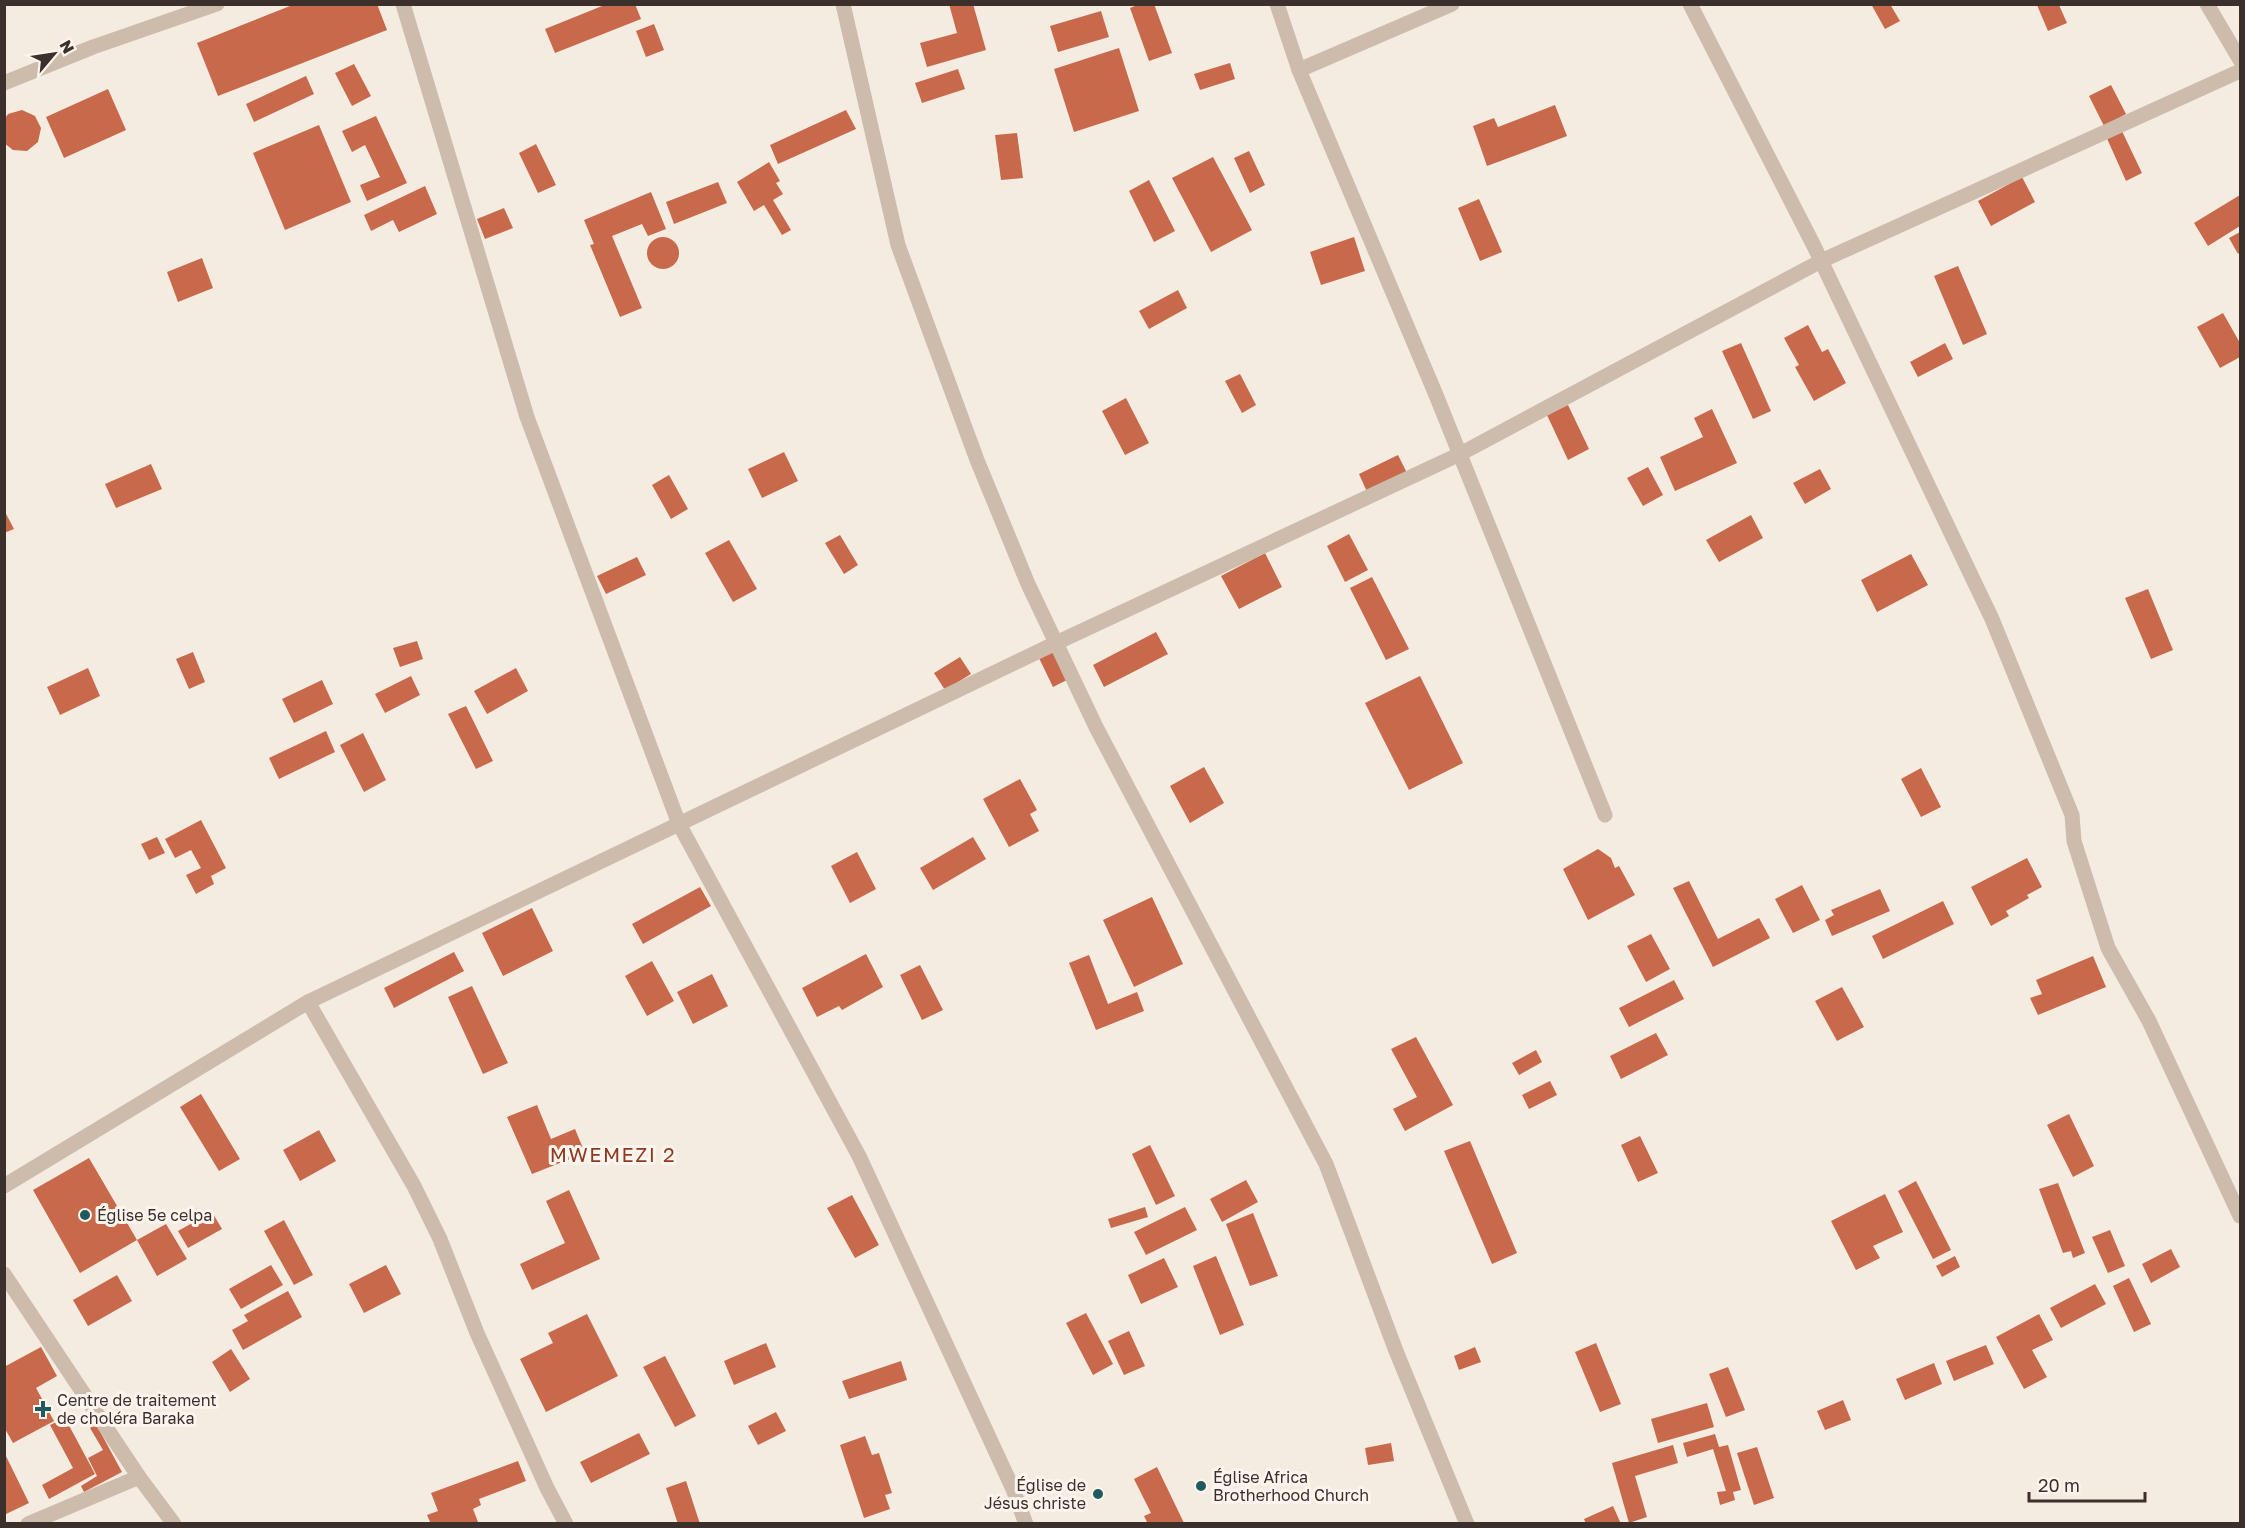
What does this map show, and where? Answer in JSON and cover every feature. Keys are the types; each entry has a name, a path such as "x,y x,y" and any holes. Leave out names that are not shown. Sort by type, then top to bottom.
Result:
{"street":[{"path":"4,83 93,47 217,4"},
{"path":"403,4 527,417 680,824 859,1156 1013,1489 1026,1524"},
{"path":"843,4 898,245 977,460 1028,584 1101,738 1326,1164 1396,1351 1467,1524"},
{"path":"1277,4 1299,70 1460,453 1605,815"},
{"path":"1299,70 1452,4"},
{"path":"1690,4 1821,261 1992,619 2072,815 2074,841 2108,948 2149,1021 2241,1216"},
{"path":"2207,4 2241,60"},
{"path":"4,1186 308,1002 1056,643 1460,453 1821,261 2241,71"},
{"path":"308,1002 414,1186 440,1239 477,1333 547,1488 566,1524"},
{"path":"4,1274 139,1477 174,1524"},
{"path":"28,1524 139,1477"}],"building":[{"path":"295,4 377,4 387,30 218,96 197,43"},
{"path":"607,4 635,4 641,19 555,53 545,29"},
{"path":"949,4 973,4 986,50 927,67 920,43 957,33"},
{"path":"1140,4 1154,4 1172,53 1149,61 1130,8"},
{"path":"1871,4 1890,4 1900,21 1885,29"},
{"path":"2037,5 2059,5 2067,23 2048,31"},
{"path":"1101,11 1109,37 1058,52 1050,26"},
{"path":"654,24 664,50 646,57 636,31"},
{"path":"1119,48 1139,111 1074,132 1054,69"},
{"path":"1230,63 1235,79 1200,90 1194,74"},
{"path":"354,64 371,96 352,106 335,73"},
{"path":"958,69 965,89 922,103 915,83"},
{"path":"306,76 314,94 254,122 246,104"},
{"path":"2111,85 2126,114 2104,126 2089,96"},
{"path":"108,89 126,130 64,158 46,117"},
{"path":"1555,105 1567,136 1487,166 1473,126 1494,118 1498,127"},
{"path":"22,110 35,116 41,128 38,142 27,151 13,150 4,143 4,120 8,114"},
{"path":"846,110 856,129 778,164 770,145"},
{"path":"376,116 407,183 367,201 360,185 380,177 365,145 352,152 342,131"},
{"path":"319,125 351,202 285,230 253,153"},
{"path":"2120,127 2142,173 2126,181 2105,134"},
{"path":"1017,133 1023,178 1001,180 995,135"},
{"path":"536,144 556,185 538,193 519,153"},
{"path":"1249,151 1265,185 1250,193 1234,158"},
{"path":"1213,157 1252,230 1211,252 1172,178"},
{"path":"769,162 780,181 776,183 783,194 773,200 791,230 782,235 764,205 754,211 737,182"},
{"path":"2022,177 2035,202 1991,226 1978,201"},
{"path":"1149,180 1175,231 1154,242 1129,191"},
{"path":"718,182 727,203 674,224 666,202"},
{"path":"425,186 437,214 399,232 393,220 371,231 364,215"},
{"path":"651,192 666,229 648,236 642,224 612,236 642,308 620,317 590,245 594,244 584,220"},
{"path":"2240,195 2240,226 2208,246 2194,223"},
{"path":"1479,199 1502,252 1480,261 1458,208"},
{"path":"504,208 513,228 485,239 477,219"},
{"path":"2240,232 2240,252 2238,254 2229,238"},
{"path":"663,237 674,242 679,253 674,264 663,269 652,264 647,253 652,242"},
{"path":"1354,237 1365,271 1321,285 1310,252"},
{"path":"202,258 213,288 178,302 167,272"},
{"path":"1958,266 1987,334 1963,345 1934,276"},
{"path":"1178,290 1187,308 1149,329 1139,311"},
{"path":"2223,313 2240,343 2240,357 2220,368 2197,327"},
{"path":"1808,325 1822,352 1828,349 1846,383 1814,401 1795,367 1799,365 1784,338"},
{"path":"1741,343 1771,411 1753,419 1722,351"},
{"path":"1945,343 1953,359 1918,377 1910,362"},
{"path":"1240,374 1256,405 1242,413 1225,381"},
{"path":"1126,398 1149,443 1125,455 1102,411"},
{"path":"1568,405 1589,449 1568,460 1547,415"},
{"path":"1712,409 1737,463 1675,491 1660,457 1703,437 1694,418"},
{"path":"784,452 798,481 762,498 748,469"},
{"path":"1398,455 1408,475 1368,494 1359,474"},
{"path":"151,464 162,489 116,508 105,484"},
{"path":"1648,467 1663,495 1643,506 1627,478"},
{"path":"1820,469 1831,489 1805,504 1793,483"},
{"path":"669,475 688,509 671,519 652,485"},
{"path":"4,510 14,529 4,533"},
{"path":"1751,515 1763,538 1719,562 1706,540"},
{"path":"1349,534 1368,570 1345,582 1327,546"},
{"path":"840,535 858,565 844,574 825,543"},
{"path":"729,540 757,589 733,602 705,553"},
{"path":"1265,553 1282,587 1239,609 1221,576"},
{"path":"1911,554 1928,585 1877,612 1861,580"},
{"path":"637,557 646,575 606,594 597,576"},
{"path":"1372,577 1409,649 1386,660 1350,588"},
{"path":"2148,589 2173,650 2151,659 2125,598"},
{"path":"1156,632 1168,654 1104,687 1093,665"},
{"path":"417,641 423,659 400,667 393,648"},
{"path":"1056,651 1069,679 1053,687 1039,658"},
{"path":"193,652 205,682 189,689 176,659"},
{"path":"960,657 971,674 945,690 934,673"},
{"path":"88,668 100,696 60,715 47,687"},
{"path":"516,668 528,691 487,714 474,691"},
{"path":"411,676 420,695 385,713 375,694"},
{"path":"1420,676 1463,763 1409,790 1365,703"},
{"path":"322,680 333,704 294,723 282,699"},
{"path":"466,706 493,761 476,769 448,714"},
{"path":"326,731 335,752 279,779 269,758"},
{"path":"363,733 386,780 364,792 340,745"},
{"path":"1204,767 1224,803 1190,823 1170,786"},
{"path":"1921,768 1941,807 1921,817 1901,779"},
{"path":"1020,779 1037,810 1030,814 1039,831 1009,847 983,799"},
{"path":"201,820 226,868 211,876 214,884 196,894 186,875 201,868 191,850 175,858 165,839"},
{"path":"157,837 165,853 149,860 141,844"},
{"path":"973,837 986,859 933,890 920,868"},
{"path":"1598,849 1611,858 1615,868 1619,866 1635,895 1588,920 1563,869"},
{"path":"857,852 876,889 850,903 831,866"},
{"path":"2027,858 2042,887 2027,895 2029,898 2006,911 2009,916 1991,926 1971,887"},
{"path":"1689,881 1718,939 1759,918 1770,938 1713,967 1673,888"},
{"path":"1802,885 1820,920 1793,933 1775,899"},
{"path":"700,887 711,906 643,944 632,924"},
{"path":"1880,889 1890,911 1832,936 1825,920 1834,915 1831,910"},
{"path":"1152,897 1183,964 1134,987 1103,920"},
{"path":"1943,901 1954,924 1883,959 1872,936"},
{"path":"532,908 553,951 503,976 482,933"},
{"path":"1651,934 1670,969 1646,982 1627,946"},
{"path":"454,952 464,971 394,1008 384,988"},
{"path":"866,954 883,987 842,1010 839,1006 817,1017 802,988"},
{"path":"1089,955 1108,1004 1137,992 1144,1011 1096,1030 1069,963"},
{"path":"2093,956 2106,987 2038,1015 2030,998 2042,994 2036,980"},
{"path":"652,961 674,1001 647,1016 625,976"},
{"path":"920,965 943,1010 922,1020 900,975"},
{"path":"712,974 728,1006 693,1024 677,992"},
{"path":"1674,980 1684,999 1629,1027 1619,1008"},
{"path":"472,986 508,1063 483,1074 448,997"},
{"path":"1842,987 1864,1027 1837,1041 1815,1001"},
{"path":"1656,1033 1668,1055 1621,1079 1610,1056"},
{"path":"1416,1037 1453,1105 1405,1131 1393,1109 1417,1097 1391,1049"},
{"path":"1536,1050 1542,1062 1519,1075 1512,1063"},
{"path":"1550,1081 1557,1095 1529,1109 1522,1095"},
{"path":"201,1094 240,1159 219,1171 180,1107"},
{"path":"537,1105 551,1139 575,1129 585,1153 532,1174 507,1117"},
{"path":"2069,1114 2094,1166 2073,1177 2047,1125"},
{"path":"319,1130 336,1161 300,1181 283,1150"},
{"path":"1640,1136 1658,1173 1638,1182 1621,1145"},
{"path":"1470,1141 1517,1253 1492,1264 1444,1151"},
{"path":"1150,1145 1175,1196 1156,1205 1132,1154"},
{"name":"Église 5e celpa","path":"89,1158 137,1240 80,1273 33,1190"},
{"path":"1246,1180 1258,1202 1222,1222 1210,1199"},
{"path":"1916,1181 1951,1250 1933,1259 1898,1191"},
{"path":"2058,1183 2085,1253 2073,1258 2071,1251 2063,1253 2039,1189"},
{"path":"569,1190 600,1259 532,1290 520,1264 565,1243 546,1201"},
{"path":"1885,1194 1903,1232 1873,1246 1880,1258 1856,1270 1831,1221"},
{"path":"852,1195 879,1245 855,1258 827,1208"},
{"path":"1145,1207 1148,1217 1111,1228 1108,1219"},
{"path":"1185,1207 1197,1230 1146,1255 1134,1232"},
{"path":"212,1212 222,1229 188,1248 178,1231"},
{"path":"1253,1213 1278,1276 1250,1286 1226,1224"},
{"path":"284,1220 313,1275 294,1285 264,1231"},
{"path":"166,1224 187,1259 157,1276 137,1240"},
{"path":"2110,1230 2125,1266 2108,1273 2092,1237"},
{"path":"2171,1249 2180,1267 2151,1283 2142,1264"},
{"path":"1216,1256 1244,1325 1220,1335 1193,1266"},
{"path":"1955,1256 1960,1267 1942,1277 1936,1266"},
{"path":"1164,1258 1178,1287 1141,1304 1128,1275"},
{"path":"271,1265 283,1285 241,1309 229,1289"},
{"path":"386,1265 401,1294 364,1313 349,1284"},
{"path":"117,1275 132,1301 88,1326 73,1300"},
{"path":"2129,1278 2151,1324 2134,1332 2113,1286"},
{"path":"2095,1284 2106,1304 2061,1328 2050,1308"},
{"path":"288,1291 302,1317 243,1350 232,1330 248,1321 244,1315"},
{"path":"1086,1313 1113,1364 1093,1375 1066,1323"},
{"path":"587,1314 618,1376 546,1412 520,1359 553,1343 548,1333"},
{"path":"2039,1314 2053,1340 2032,1350 2047,1377 2024,1389 1996,1337"},
{"path":"1129,1331 1145,1366 1124,1375 1108,1341"},
{"path":"766,1343 776,1367 734,1385 724,1361"},
{"path":"1596,1343 1621,1404 1600,1412 1575,1352"},
{"path":"1986,1345 1994,1364 1954,1381 1946,1361"},
{"path":"41,1347 57,1376 36,1388 54,1421 13,1443 4,1427 4,1367"},
{"path":"1475,1347 1481,1362 1459,1370 1454,1356"},
{"path":"231,1349 250,1379 230,1392 212,1362"},
{"path":"665,1356 696,1416 675,1427 643,1367"},
{"path":"901,1361 907,1380 849,1399 842,1381"},
{"path":"1934,1363 1942,1384 1905,1400 1896,1379"},
{"path":"1728,1367 1745,1410 1726,1417 1709,1374"},
{"path":"1843,1400 1851,1420 1825,1430 1817,1411"},
{"path":"1707,1403 1714,1427 1658,1443 1651,1419"},
{"path":"776,1412 786,1431 758,1445 748,1426"},
{"path":"65,1418 95,1474 49,1499 42,1485 73,1468 50,1425"},
{"path":"96,1424 122,1472 84,1492 81,1486 97,1476 88,1458 103,1450 90,1428"},
{"path":"639,1433 650,1454 591,1483 580,1462"},
{"path":"1715,1434 1719,1447 1728,1445 1741,1490 1733,1492 1735,1500 1720,1505 1717,1492 1726,1491 1713,1449 1687,1457 1683,1443"},
{"path":"865,1436 872,1455 879,1453 892,1493 885,1495 890,1509 864,1518 840,1445"},
{"path":"1391,1443 1394,1461 1368,1465 1365,1448"},
{"path":"1673,1445 1678,1463 1635,1476 1647,1517 1629,1523 1612,1463"},
{"path":"1757,1447 1774,1498 1754,1505 1737,1453"},
{"path":"4,1452 29,1503 4,1515"},
{"path":"518,1461 526,1481 479,1499 481,1505 473,1509 478,1522 431,1524 427,1515 438,1511 431,1493"},
{"path":"1157,1467 1184,1523 1182,1524 1148,1524 1144,1516 1151,1513 1134,1479"},
{"path":"686,1481 700,1524 678,1524 666,1488"},
{"path":"1613,1506 1621,1524 1586,1524 1584,1519"}],"place":[{"name":"Église 5e celpa","path":"85,1215"},
{"name":"Centre de traitement de choléra Baraka","path":"43,1409"},
{"name":"Église Africa Brotherhood Church","path":"1201,1486"},
{"name":"Église de Jésus christe","path":"1098,1494"}],"district":[{"name":"MWEMEZI 2","path":"613,1155"}]}
